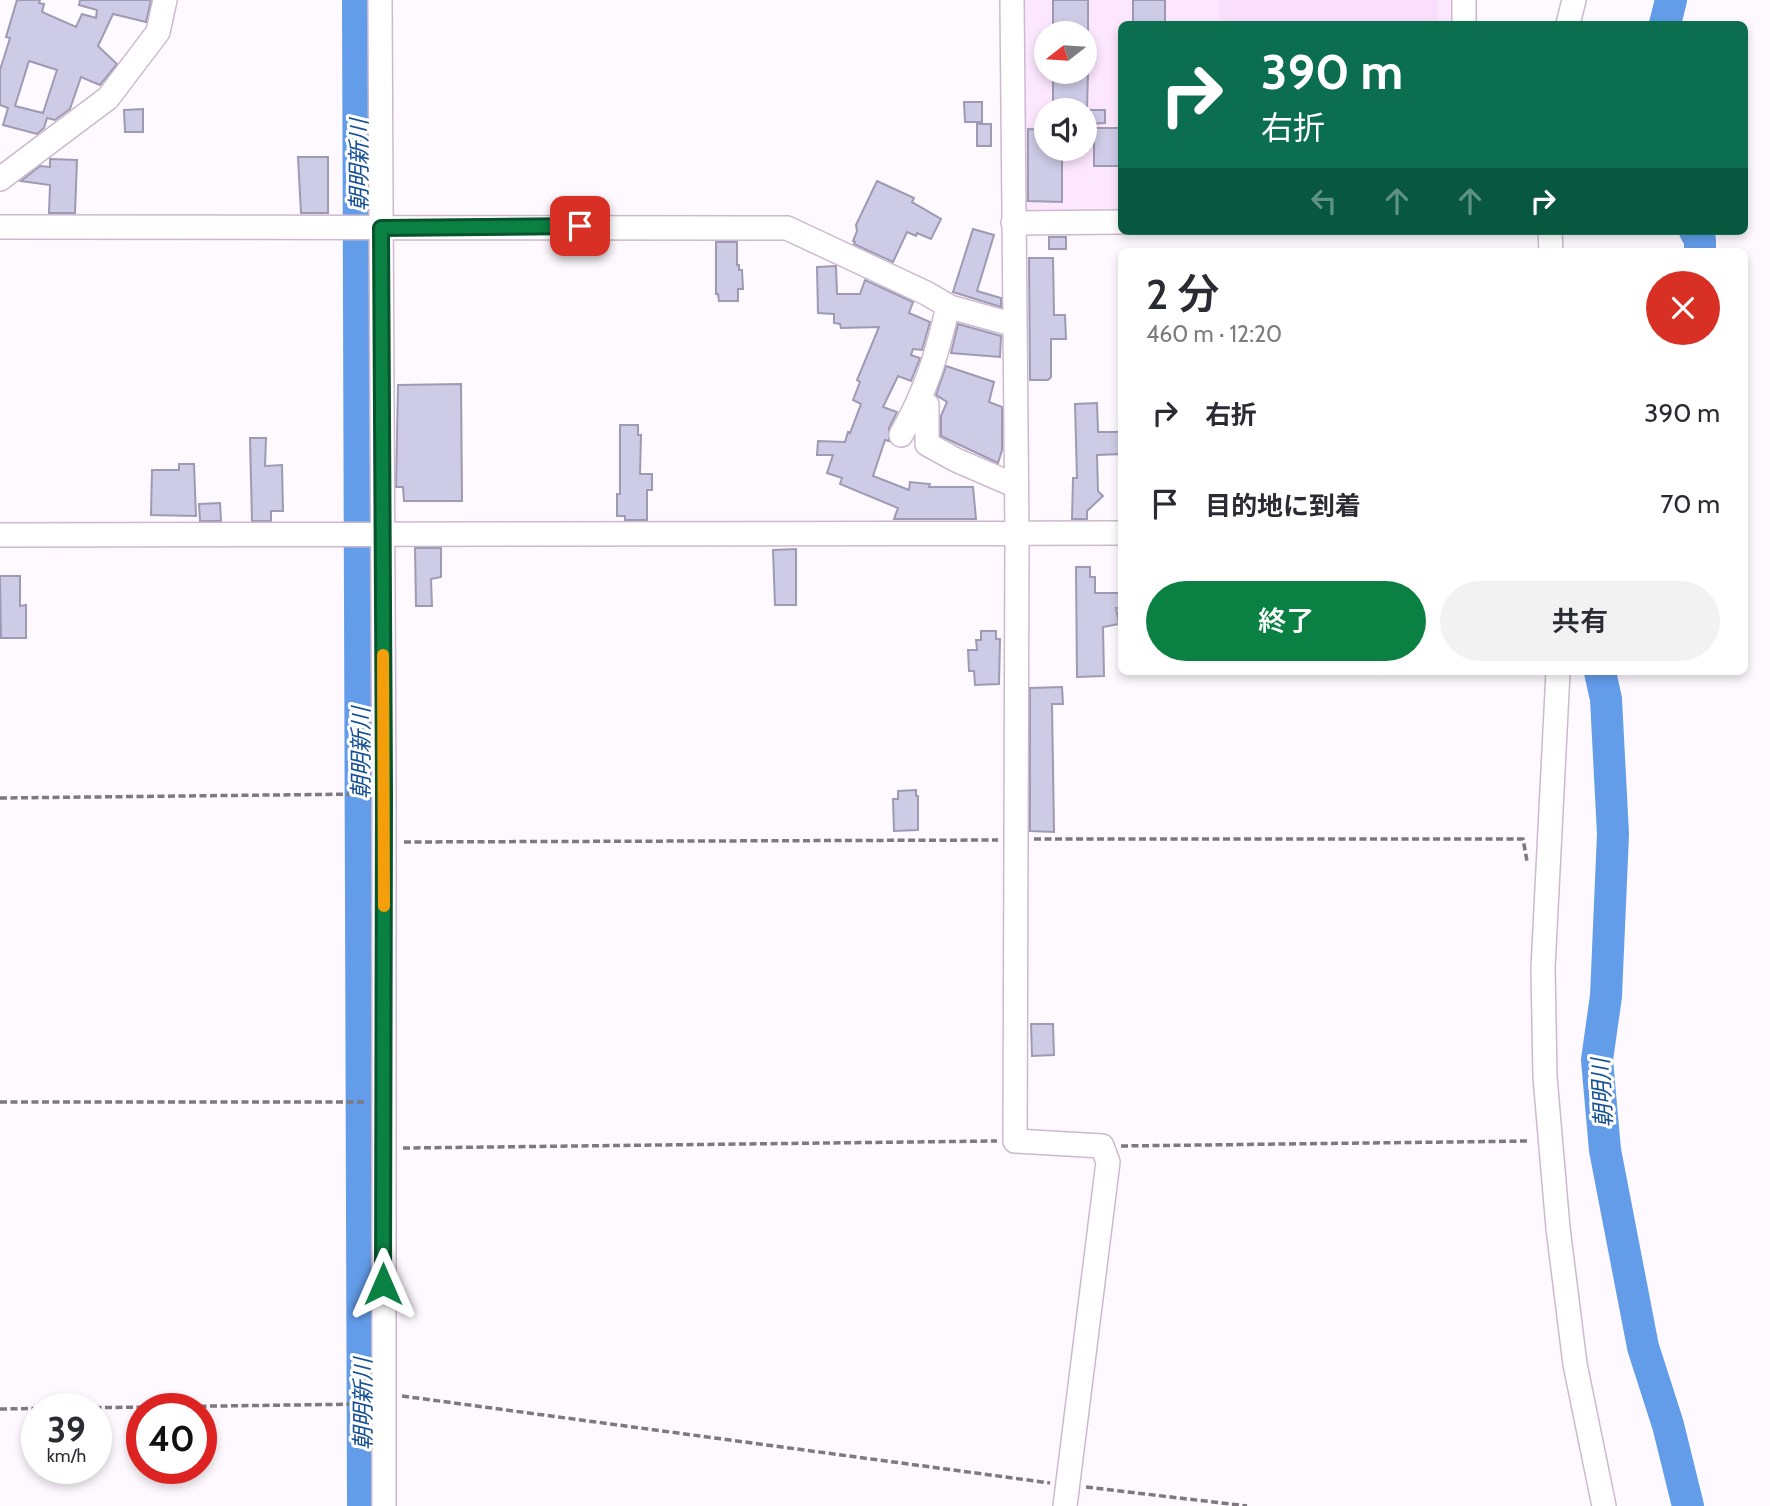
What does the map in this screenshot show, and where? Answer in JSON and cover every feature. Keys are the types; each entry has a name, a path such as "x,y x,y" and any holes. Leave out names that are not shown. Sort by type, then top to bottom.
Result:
{"street":[{"path":"0,179 108,98 158,32 165,0"},
{"path":"380,0 365,227 367,533 383,1148 376,1399 384,1506"},
{"path":"1012,0 1017,534 1014,1141 1102,1146 1108,1162 1067,1495"},
{"path":"1464,0 1464,21"},
{"path":"1569,21 1574,0"},
{"path":"1013,223 1118,222"},
{"path":"0,227 787,228 926,293 948,306 1015,325"},
{"path":"901,435 920,402 941,339 948,306"},
{"path":"920,402 927,405 927,444 1016,486"},
{"path":"0,535 1118,533"},
{"path":"1558,675 1543,968 1545,1077 1558,1228 1575,1364 1604,1506"}],"path":[{"path":"0,798 367,794"},
{"path":"0,1102 356,1102"},
{"path":"383,1148 1014,1141"},
{"path":"1102,1146 1531,1141"},
{"path":"0,1409 354,1404 376,1399 1067,1495 1247,1506"}],"shaded area":[{"path":"1021,0 1456,0 1457,21 1118,21 1118,217 1021,217"},
{"path":"1219,0 1438,0 1438,21 1219,21"}],"building":[{"path":"17,0 40,0 39,3 44,4 42,12 76,27 82,14 96,18 97,10 79,5 80,0 151,0 146,22 113,14 98,46 117,64 100,85 81,77 70,109 55,120 47,118 44,128 37,134 3,125 8,108 0,105 0,70 10,38 6,37","holes":["29,61 57,70 43,113 15,106"]},
{"path":"1053,0 1088,0 1088,21 1053,21"},
{"path":"1133,0 1165,0 1165,21 1133,21"},
{"path":"1053,84 1088,84 1087,98 1053,98"},
{"path":"964,102 982,102 982,122 965,122"},
{"path":"143,109 143,132 125,132 124,110"},
{"path":"1097,110 1105,110 1105,123 1097,123"},
{"path":"977,124 991,124 991,146 977,146"},
{"path":"1097,128 1118,128 1118,166 1094,166 1094,161 1097,161"},
{"path":"1028,129 1034,129 1034,161 1062,161 1062,202 1028,201"},
{"path":"298,157 328,157 328,213 301,213"},
{"path":"50,159 77,160 75,213 49,213 50,185 21,181 40,166 50,167"},
{"path":"877,181 914,198 912,202 941,219 931,239 907,232 893,262 854,244 853,241 856,225"},
{"path":"973,229 994,235 977,291 1001,298 1001,307 953,292"},
{"path":"1049,237 1066,237 1066,249 1049,249"},
{"path":"716,242 737,242 737,265 739,270 742,270 743,289 738,289 738,301 719,301 716,294"},
{"path":"1029,258 1053,258 1054,315 1065,315 1066,339 1051,339 1051,377 1048,380 1030,380"},
{"path":"836,266 837,294 860,294 865,280 913,302 909,313 930,322 922,350 913,349 911,355 920,358 911,381 898,376 883,407 897,412 889,428 889,441 885,440 873,476 909,490 910,482 930,484 929,487 973,487 976,519 894,519 898,508 840,484 842,478 827,473 833,455 817,455 818,441 845,442 848,432 850,433 861,404 853,400 860,382 857,380 879,327 841,328 840,324 834,323 834,314 818,313 817,267"},
{"path":"958,324 1001,336 1000,357 951,353"},
{"path":"946,366 994,382 989,402 1002,407 1002,450 998,463 941,436 941,416 947,402 936,395"},
{"path":"461,384 462,501 404,501 403,487 396,487 398,385"},
{"path":"1097,403 1098,432 1118,432 1118,454 1097,455 1098,491 1103,496 1087,511 1087,519 1072,519 1073,478 1077,478 1075,404"},
{"path":"620,425 638,425 638,435 641,435 640,474 652,474 652,490 647,490 647,520 625,520 625,516 617,516 617,494 620,494"},
{"path":"250,438 266,438 265,466 282,465 283,511 271,511 271,521 252,521"},
{"path":"179,464 194,464 196,516 151,515 152,470 179,470"},
{"path":"220,503 221,521 200,521 199,504"},
{"path":"415,548 441,548 441,577 431,579 432,606 416,606"},
{"path":"796,549 796,605 775,605 773,550"},
{"path":"1076,567 1090,567 1090,577 1095,577 1095,593 1118,593 1118,624 1103,627 1104,676 1077,677"},
{"path":"0,576 20,576 20,606 26,605 26,638 1,638"},
{"path":"981,631 996,631 996,639 1000,639 999,684 975,685 974,671 969,671 968,650 977,650 976,640 981,640"},
{"path":"1062,687 1063,704 1052,704 1054,832 1030,831 1030,688"},
{"path":"916,790 918,830 894,831 893,799 898,799 898,791"},
{"path":"1031,1024 1053,1024 1054,1055 1032,1056"}],"waterway":[{"name":"朝明新川","path":"358,0 363,1506"},
{"name":"朝明川","path":"1666,21 1671,0"},
{"name":"朝明川","path":"1697,235 1700,248"},
{"name":"朝明川","path":"1601,675 1606,699 1613,834 1606,996 1597,1060 1605,1150 1643,1347 1668,1425 1688,1506"}],"slow traffic":[{"path":"383,655 384,906"}],"route":[{"path":"383,1284 381,228 580,226"}]}
